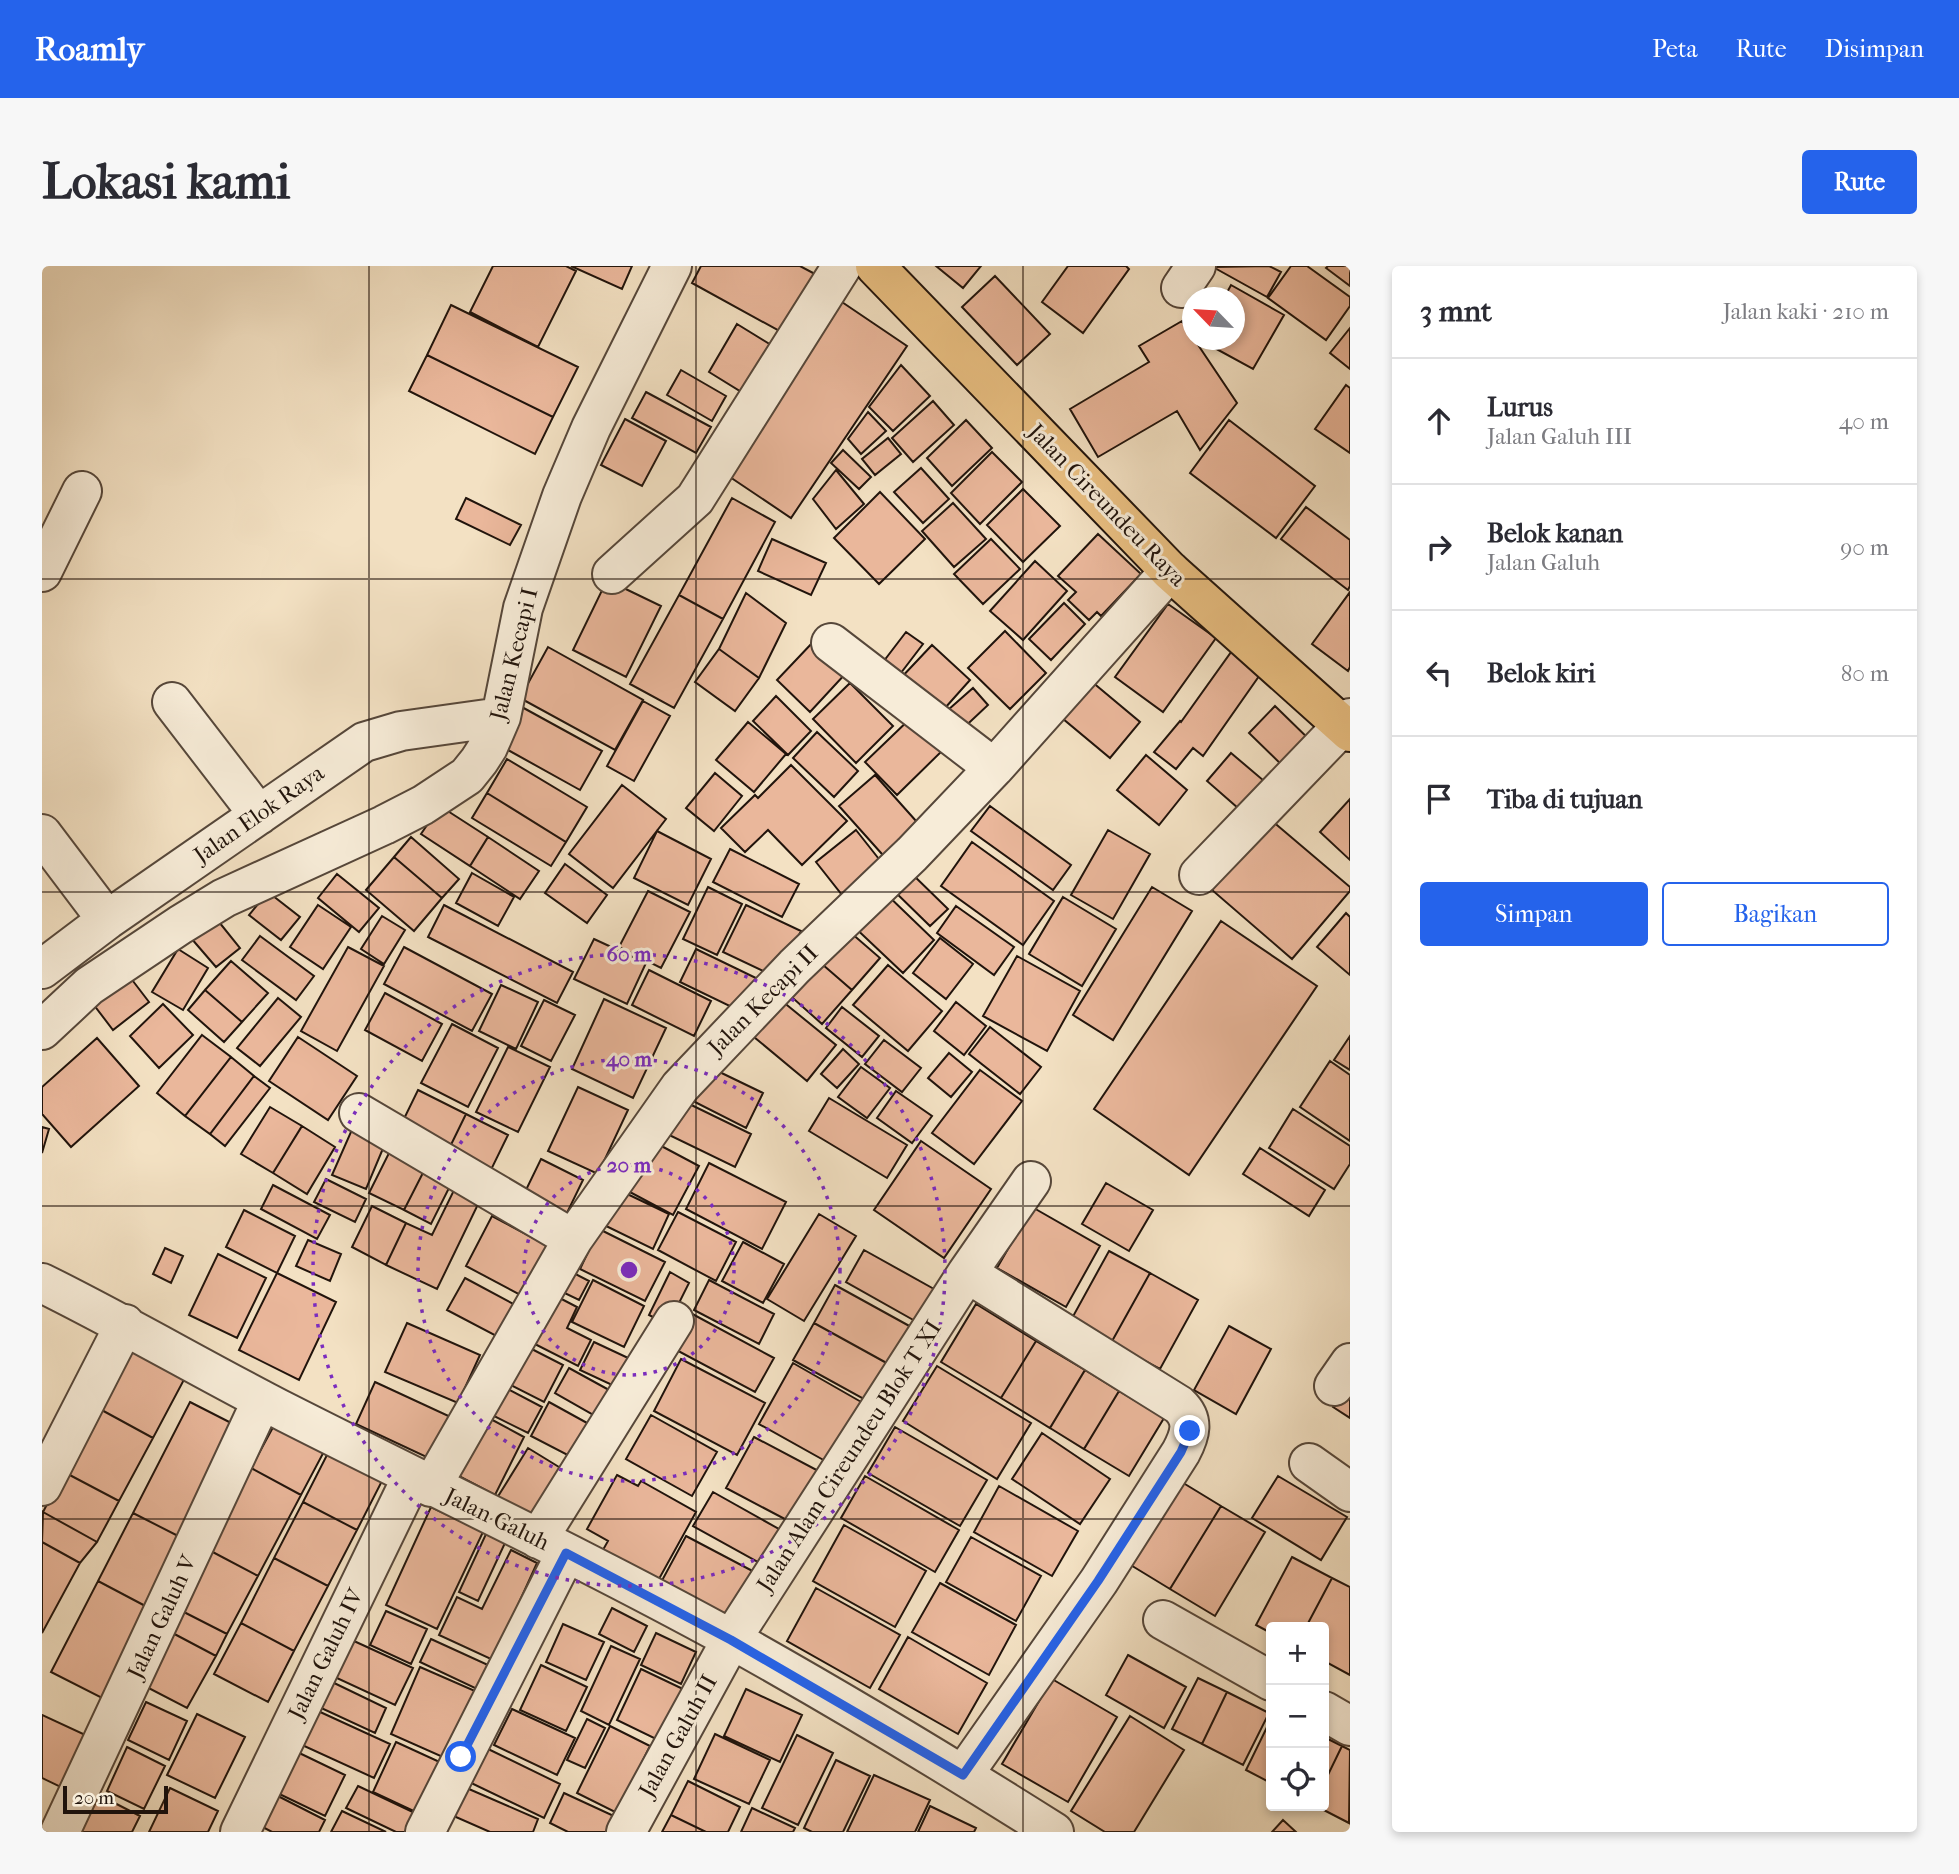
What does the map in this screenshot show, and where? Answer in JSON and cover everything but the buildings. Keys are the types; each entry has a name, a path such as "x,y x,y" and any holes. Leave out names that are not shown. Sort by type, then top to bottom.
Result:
{"main road":[{"name":"Jalan Cireundeu Raya","path":"875,266 1170,571 1348,726"}],"street":[{"name":"Jalan Kecapi I","path":"42,1030 89,986 224,898 384,825 445,792 467,776 488,747 501,716 523,608 562,496 592,428 672,266"},
{"path":"612,574 695,499 842,266"},
{"path":"42,572 82,491"},
{"name":"Jalan Kecapi II","path":"422,1482 573,1238 680,1087 795,966 912,854 994,768 1170,571"},
{"path":"831,643 994,768"},
{"path":"172,702 259,815"},
{"name":"Jalan Elok Raya","path":"42,969 107,920 364,742 401,731 501,716"},
{"path":"1199,875 1348,726"},
{"path":"42,834 107,920"},
{"path":"359,1113 573,1238"},
{"name":"Jalan Alam Cireundeu Blok T XI","path":"731,1640 967,1273 1031,1181"},
{"path":"963,1775 1098,1581 1181,1452 1187,1440 1190,1423 1185,1410 1173,1400 967,1273"},
{"name":"Jalan Galuh","path":"42,1283 125,1324 262,1401 552,1546 731,1640 963,1775 1054,1832"},
{"path":"425,1832 552,1546 674,1321"},
{"path":"42,1486 125,1324"},
{"name":"Jalan Galuh V","path":"60,1832 262,1401"},
{"path":"1309,1463 1350,1492"},
{"name":"Jalan Galuh IV","path":"240,1832 422,1482"},
{"path":"1163,1620 1266,1678"},
{"name":"Jalan Galuh II","path":"626,1832 731,1640"},
{"path":"1329,1714 1350,1726"}],"route":[{"path":"461,1757 566,1553 731,1640 963,1775 1098,1581 1181,1452 1190,1431"}]}
